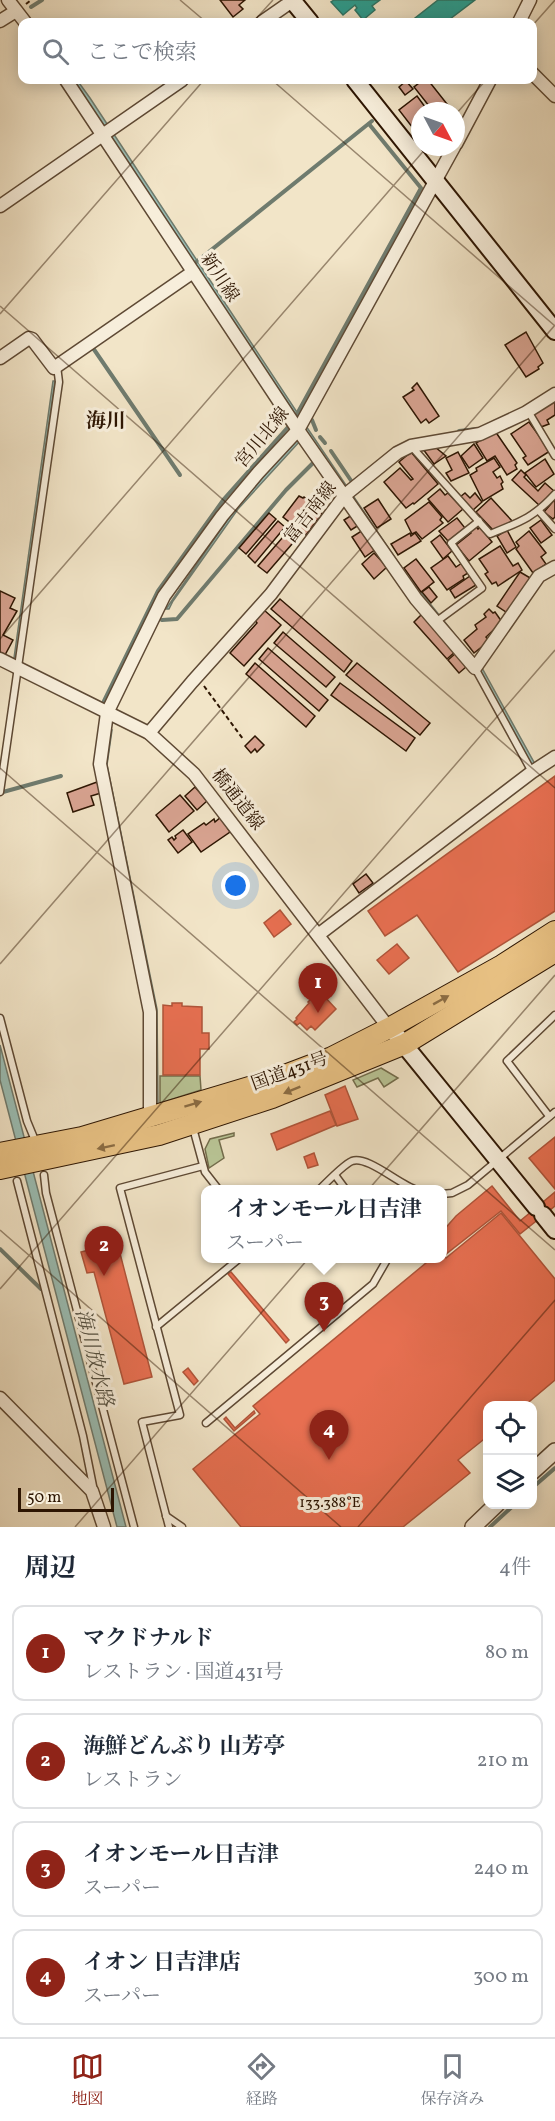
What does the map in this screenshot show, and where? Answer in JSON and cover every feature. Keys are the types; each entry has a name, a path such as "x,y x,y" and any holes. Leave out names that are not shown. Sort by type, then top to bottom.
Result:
{"highway":[{"name":"国道431号","path":"8,1164 38,1155 82,1137 266,1082 332,1057 502,965 555,931"},
{"name":"国道431号","path":"38,1155 159,1135 272,1098 405,1044 555,952"}],"main road":[{"path":"292,0 307,18"},
{"path":"358,84 555,331"},
{"path":"389,1028 405,1044 555,1230"}],"street":[{"path":"8,0 22,18"},
{"path":"267,18 292,0"},
{"path":"521,18 530,0"},
{"path":"0,21 16,10"},
{"path":"537,78 555,96"},
{"name":"新川線","path":"69,84 298,430 416,598 475,668"},
{"path":"0,206 176,84"},
{"name":"宮川北線","path":"465,126 488,84"},
{"name":"宮川北線","path":"150,1118 150,1012 99,764 107,713 164,596 222,516 298,430 449,156"},
{"path":"0,358 29,338 54,368 193,272"},
{"name":"富吉南線","path":"149,733 271,594 345,495 397,453 411,446 480,434 528,411 555,394"},
{"path":"475,668 539,576 555,567"},
{"name":"橋通道線","path":"0,659 149,733 194,774 389,1028"},
{"path":"318,935 532,772 555,757"},
{"path":"0,1398 92,1491 104,1527"},
{"path":"537,1467 555,1451"},
{"path":"472,1527 492,1509"}],"lane":[{"path":"0,792 59,382 57,365"},
{"path":"528,411 555,456"},
{"path":"411,446 490,534 539,511 555,494"},
{"path":"539,511 555,529"},
{"path":"437,621 482,588 451,543 478,521"},
{"path":"475,668 532,772"},
{"path":"447,1193 468,1185 552,1114 507,1061 555,1015"},
{"path":"0,1018 38,1155 134,1527"},
{"path":"192,1125 205,1172 215,1185"},
{"path":"324,1185 351,1161 359,1160 386,1172 404,1185"},
{"path":"8,1164 83,1436 94,1483 94,1496"},
{"path":"169,1527 142,1422 180,1415 120,1188 203,1166"},
{"path":"335,1175 342,1185"},
{"path":"156,1327 234,1263"},
{"path":"206,1423 373,1284 385,1263"},
{"path":"166,1515 182,1527"}],"path":[{"path":"196,678 208,690 243,739"}],"green space":[{"path":"381,1068 398,1078 384,1087 378,1078 357,1087 353,1080"},
{"path":"160,1076 200,1076 201,1090 160,1103"},
{"path":"234,1133 234,1136 219,1140 224,1158 209,1168 205,1149 210,1139"}],"water":[{"path":"75,84 80,84 90,98 406,574 482,668 535,764 532,766 479,669 415,591"},
{"path":"53,381 55,381 16,658 14,658"},
{"path":"299,437 301,440 238,509 169,609 166,609 237,506"},
{"path":"109,730 112,730 107,765 157,1009 158,1105 154,1105 154,1009 104,764"},
{"path":"0,1045 126,1527 117,1527 0,1080"}],"building: 商業":[{"path":"555,776 555,911 458,972 417,915 385,936 368,911"},
{"path":"280,910 291,924 274,937 264,923"},
{"path":"397,944 409,958 389,974 377,960"},
{"path":"323,990 327,993 324,996 336,1009 315,1030 311,1026 307,1030 300,1023 297,1025 294,1022 296,1018 308,1002"},
{"path":"172,1003 202,1007 202,1033 209,1033 209,1049 200,1049 200,1075 163,1075 163,1005 172,1006"},
{"path":"345,1086 358,1119 337,1126 325,1095"},
{"path":"330,1111 336,1125 277,1150 271,1134"},
{"path":"555,1137 555,1189 529,1158"},
{"path":"314,1153 318,1165 308,1168 304,1157"},
{"path":"492,1186 520,1221 555,1192 555,1206 520,1234 501,1211 447,1253 447,1226"},
{"path":"501,1213 555,1279 555,1380 530,1401 483,1401 483,1440 458,1460 470,1473 403,1527 241,1527 193,1469 260,1414 253,1406 426,1263 447,1263 447,1257"},
{"path":"115,1234 152,1377 124,1384 94,1272 87,1273 81,1252 89,1250 86,1242"},
{"path":"231,1272 289,1340 286,1343 228,1274"},
{"path":"188,1368 198,1381 194,1385 183,1372"},
{"path":"254,1411 255,1413 234,1431 224,1419 226,1417 235,1428"}],"building: 教育":[{"path":"334,0 380,0 372,6 375,10 365,18 361,18 355,10 357,8 355,5 343,15 331,2"},
{"path":"438,0 475,0 451,18 415,18"}],"building: その他":[{"path":"220,0 245,0 239,5 243,9 233,17"},
{"path":"402,84 409,84 413,89 405,95 399,87"},
{"path":"418,84 431,84 445,102 426,102 414,87"},
{"path":"417,96 421,102 411,102 411,126 399,110"},
{"path":"526,332 543,363 538,367 539,369 526,377 505,345"},
{"path":"417,383 439,416 429,423 426,419 421,423 403,397 414,390 412,388"},
{"path":"555,399 555,415 547,420 549,424 541,427 532,414"},
{"path":"529,422 550,451 528,465 523,458 526,456 511,434"},
{"path":"495,431 517,463 515,465 517,469 507,475 495,456 487,461 476,443"},
{"path":"474,444 483,458 469,468 461,456"},
{"path":"435,447 446,456 434,464 423,449"},
{"path":"411,452 438,484 406,508 384,482 400,468 411,480 413,479 399,462"},
{"path":"458,452 469,473 451,481 446,473 452,470 446,458"},
{"path":"494,458 500,467 493,472 497,478 500,476 503,489 483,501 470,475 477,471 476,468"},
{"path":"545,459 554,474 536,487 525,473"},
{"path":"521,470 526,475 524,477 538,491 545,483 554,491 540,506 512,480"},
{"path":"440,489 445,495 448,493 463,509 448,522 428,499"},
{"path":"465,493 470,498 475,493 482,502 472,511 460,497"},
{"path":"299,496 304,497 321,510 322,514 306,535 283,517"},
{"path":"491,498 513,522 493,530 476,512"},
{"path":"378,499 391,519 377,528 364,508"},
{"path":"555,499 555,517 553,519 544,512"},
{"path":"429,502 442,517 440,520 443,523 422,539 416,532 412,534 405,520"},
{"path":"269,513 276,519 246,554 239,548"},
{"path":"352,515 359,525 351,530 344,520"},
{"path":"457,518 465,528 448,541 439,531"},
{"path":"541,520 552,535 541,543 530,528"},
{"path":"278,521 285,527 255,563 248,556"},
{"path":"476,526 478,529 480,527 492,542 469,561 456,545"},
{"path":"289,530 298,537 267,573 258,566"},
{"path":"363,530 376,549 365,557 352,537"},
{"path":"507,530 516,547 507,553 497,536"},
{"path":"529,531 546,553 541,557 546,564 533,573 516,549 519,546 516,542"},
{"path":"410,533 411,536 415,533 421,541 398,555 391,544"},
{"path":"440,535 452,551 443,559 431,542"},
{"path":"500,546 513,566 518,563 522,570 498,586 496,582 492,584 485,574 488,572 479,559"},
{"path":"374,553 387,567 374,579 362,564"},
{"path":"448,556 456,567 462,563 468,573 463,576 464,579 447,590 431,568"},
{"path":"416,559 434,582 421,592 404,568"},
{"path":"520,572 532,579 509,614 497,606"},
{"path":"470,576 476,585 455,598 450,590"},
{"path":"429,587 437,597 431,603 422,592"},
{"path":"0,591 15,598 10,608 17,611 3,635 13,640 5,655 0,652"},
{"path":"280,599 352,661 344,672 271,609"},
{"path":"489,609 495,612 502,622 486,637 489,641 474,653 464,640 477,629 475,625 486,617 484,614"},
{"path":"264,610 281,625 244,666 230,653 257,623 255,620"},
{"path":"422,614 456,651 447,659 414,622"},
{"path":"283,632 335,677 326,687 274,643"},
{"path":"268,648 328,700 319,711 259,659"},
{"path":"456,653 466,667 459,673 448,660"},
{"path":"255,663 315,716 306,727 246,674"},
{"path":"357,663 430,723 420,735 346,675"},
{"path":"340,683 415,738 406,751 331,695"},
{"path":"255,736 264,745 257,752 255,749 251,753 245,746"},
{"path":"97,782 101,793 91,796 94,805 73,812 67,793"},
{"path":"195,787 207,801 197,810 185,796"},
{"path":"240,790 255,809 244,819 229,799"},
{"path":"180,795 194,811 169,832 156,815"},
{"path":"221,817 230,832 201,852 188,834 204,823 206,825 214,819 215,822"},
{"path":"183,830 192,842 178,853 168,840 172,837 174,840 175,836"},
{"path":"366,874 373,883 359,893 353,884"}],"waterway":[{"path":"31,7 42,0"},
{"path":"195,263 372,121"},
{"path":"297,414 421,188 369,124"},
{"path":"93,348 180,475"},
{"path":"312,420 316,430"},
{"path":"104,701 158,591 224,499 289,426"},
{"path":"459,431 477,429"},
{"path":"320,437 325,443"},
{"path":"331,451 352,482"},
{"path":"162,620 177,619 286,490 315,461"},
{"path":"3,792 61,776"},
{"path":"0,1249 41,1289"},
{"path":"537,1484 555,1468"},
{"path":"490,1527 510,1509"}],"place":[{"name":"マクドナルド","path":"318,1013"},
{"name":"海鮮どんぶり 山芳亭","path":"104,1276"},
{"name":"イオンモール日吉津","path":"324,1332"},
{"name":"イオン 日吉津店","path":"329,1460"}],"district":[{"name":"海川","path":"106,422"}],"water label":[{"name":"海川放水路","path":"93,1358"}]}
